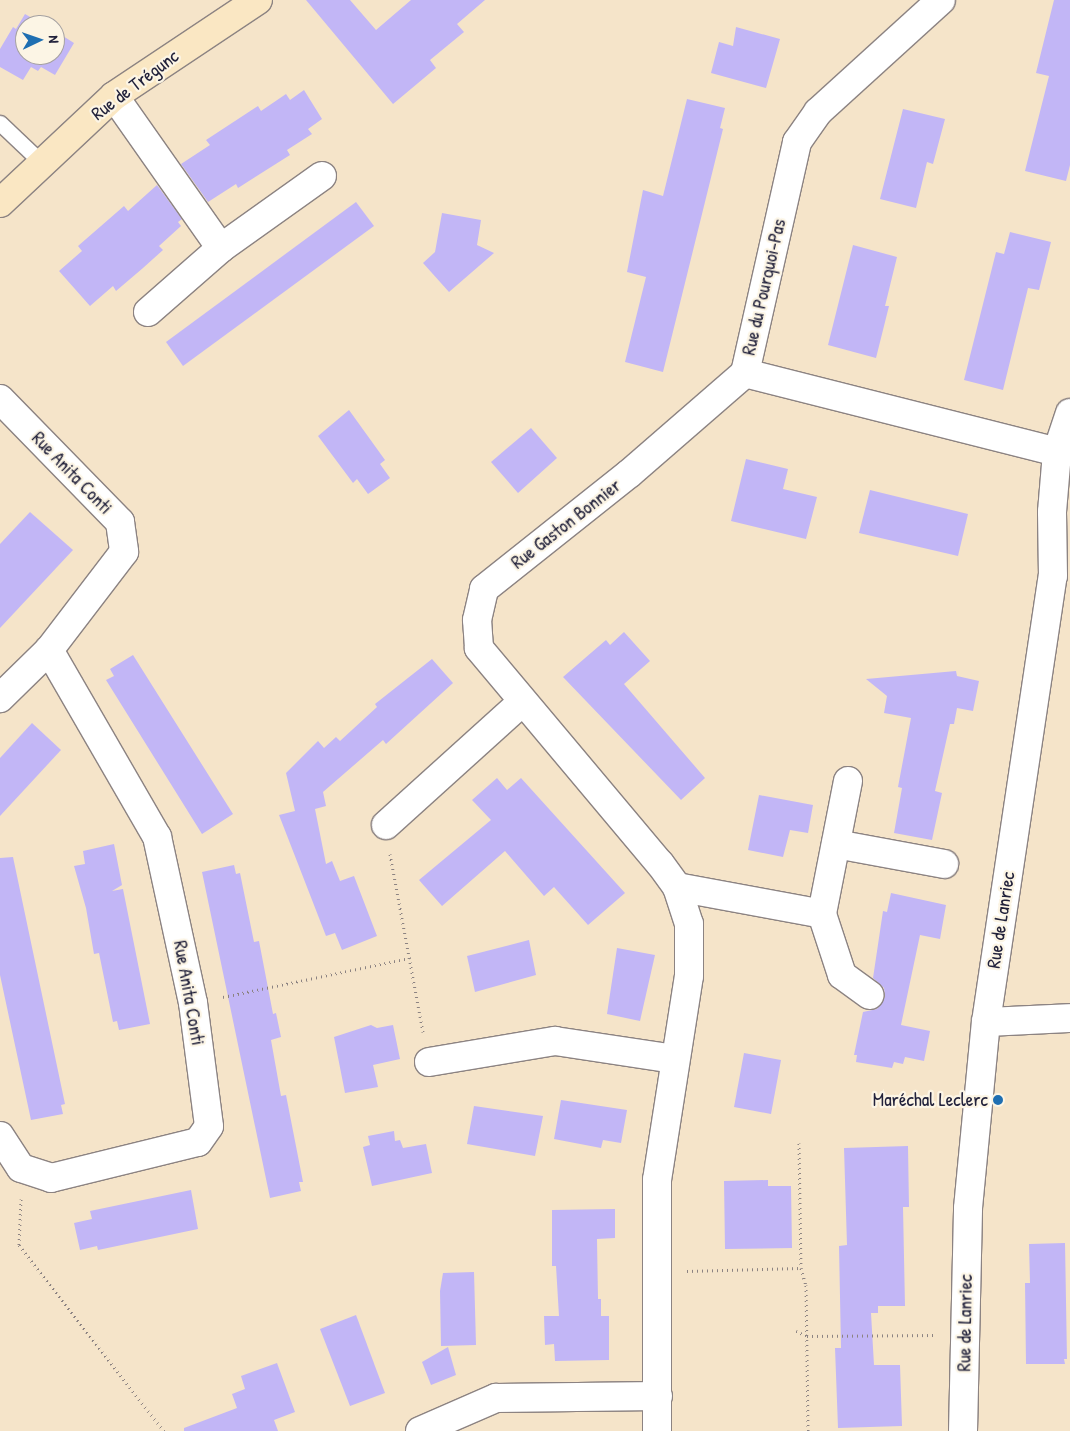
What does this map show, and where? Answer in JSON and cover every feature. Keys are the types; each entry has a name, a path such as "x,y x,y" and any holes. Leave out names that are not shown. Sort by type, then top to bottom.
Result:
{"main road":[{"name":"Rue de Trégunc","path":"0,203 114,96 258,0"}],"street":[{"name":"Rue du Pourquoi-Pas","path":"941,0 818,112 797,142 745,373 1057,452"},
{"path":"114,96 221,248"},
{"path":"148,312 221,248 322,176"},
{"name":"Rue Gaston Bonnier","path":"657,1431 656,1180 674,1059 689,976 689,924 677,887 479,648 477,620 484,589 630,473 745,373"},
{"name":"Rue Anita Conti","path":"0,399 120,522 124,552 49,650 0,698"},
{"name":"Rue de Lanriec","path":"963,1431 968,1208 986,1022 1053,576 1052,512 1057,452 1070,413"},
{"name":"Rue Anita Conti","path":"21,1168 51,1178 198,1142 209,1126 193,1004 157,837 49,650"},
{"path":"386,826 522,702"},
{"path":"848,781 822,914 842,975 870,995"},
{"path":"836,844 944,864"},
{"path":"677,887 822,914"},
{"path":"986,1022 1070,1018"},
{"path":"429,1062 555,1041 674,1059"},
{"path":"0,1136 21,1168"},
{"path":"420,1431 496,1398 658,1396"}],"lane":[{"path":"0,123 42,163"}],"path":[{"path":"386,826 429,1062"},
{"path":"193,1004 409,958"},
{"path":"800,1143 801,1268 806,1286 808,1431"},
{"path":"21,1168 19,1245 164,1431"},
{"path":"679,1272 801,1268"},
{"path":"796,1331 807,1336 964,1334"}],"building":[{"path":"306,0 350,0 376,30 411,0 485,0 457,24 464,32 430,60 436,68 393,104"},
{"path":"1054,0 1070,0 1070,165 1066,181 1025,171 1049,76 1036,73"},
{"path":"13,27 15,28 15,65 61,65 55,75 41,67 38,71 31,67 23,80 0,67 0,49"},
{"path":"736,27 780,39 766,88 711,73 719,42 733,46"},
{"path":"65,37 74,43 65,58"},
{"path":"304,90 322,119 308,129 312,134 287,150 290,155 238,188 236,184 208,202 181,164 210,145 206,140 258,106 261,111 286,94 290,100"},
{"path":"687,99 725,108 720,128 723,129 663,372 625,362 646,277 627,272 643,190 663,196"},
{"path":"903,109 945,119 933,164 927,162 916,208 880,199"},
{"path":"157,185 182,219 178,222 181,226 159,246 163,250 143,268 116,291 113,286 90,306 59,271 82,251 78,246 124,206 128,211"},
{"path":"356,202 374,226 183,366 166,342"},
{"path":"442,213 481,220 477,245 494,253 449,292 423,263 435,252"},
{"path":"1010,232 1051,242 1039,290 1028,288 1003,390 964,380 996,252 1004,254"},
{"path":"853,245 897,257 885,306 889,306 876,358 828,345"},
{"path":"349,410 385,460 380,464 390,478 368,494 357,479 353,483 318,436"},
{"path":"531,428 557,458 518,493 491,462"},
{"path":"746,459 788,469 783,489 817,497 806,539 731,521"},
{"path":"870,490 968,514 958,556 859,533"},
{"path":"30,512 73,550 0,628 0,544"},
{"path":"624,632 650,661 624,684 705,778 681,800 563,677 606,640 610,645"},
{"path":"133,655 233,814 202,834 106,680 114,676 110,669"},
{"path":"432,659 453,683 386,744 383,740 323,792 326,806 315,809 326,864 332,861 340,881 354,876 377,936 342,950 335,933 326,936 279,815 295,811 286,773 318,741 324,748 336,737 340,741 377,707 375,704"},
{"path":"956,671 957,676 979,681 973,711 957,708 954,724 950,724 935,791 942,793 932,840 894,833 902,788 898,787 911,718 884,713 887,696 866,679"},
{"path":"32,723 61,750 0,816 0,758"},
{"path":"497,778 507,790 521,778 625,893 588,925 554,887 544,896 505,851 442,906 419,880 491,820 472,800"},
{"path":"759,795 813,805 808,833 790,830 783,857 748,850"},
{"path":"114,844 122,885 112,891 123,889 150,1024 119,1030 117,1021 113,1022 99,953 94,954 86,908 74,866 85,864 83,851"},
{"path":"13,857 65,1104 61,1105 63,1114 31,1120 0,975 0,858"},
{"path":"234,865 236,874 240,873 254,942 259,941 273,1014 276,1013 281,1037 271,1040 281,1096 286,1095 303,1182 299,1182 301,1191 270,1198 202,872"},
{"path":"891,893 946,905 940,939 920,935 901,1025 930,1031 924,1061 905,1057 903,1064 894,1062 892,1068 856,1062 857,1055 854,1055 863,1012 877,1009 885,997 884,988 873,978 883,911 887,912"},
{"path":"529,940 536,975 475,992 467,956"},
{"path":"617,948 655,955 640,1021 607,1014"},
{"path":"371,1025 377,1028 393,1025 400,1059 373,1065 378,1087 345,1093 334,1037"},
{"path":"744,1053 781,1060 771,1114 734,1107"},
{"path":"561,1100 627,1110 621,1143 603,1140 601,1148 554,1139"},
{"path":"474,1106 543,1116 535,1156 467,1144"},
{"path":"394,1131 395,1141 400,1140 403,1148 426,1144 432,1173 372,1186 363,1147 370,1145 368,1136"},
{"path":"908,1146 909,1207 903,1207 905,1306 878,1306 878,1313 871,1313 874,1365 900,1365 902,1426 838,1428 835,1348 841,1348 839,1246 847,1245 844,1148"},
{"path":"768,1180 768,1186 791,1186 792,1248 725,1249 724,1181"},
{"path":"191,1190 198,1229 98,1250 97,1246 80,1250 74,1223 92,1219 90,1211"},
{"path":"615,1209 615,1238 597,1239 598,1299 601,1299 601,1316 609,1316 609,1360 555,1361 554,1344 545,1345 544,1316 559,1316 556,1266 552,1266 552,1210"},
{"path":"1065,1243 1067,1359 1064,1359 1065,1364 1026,1364 1025,1283 1030,1283 1029,1244"},
{"path":"474,1272 476,1345 441,1346 440,1291 443,1273"},
{"path":"356,1315 385,1393 350,1406 320,1329"},
{"path":"448,1347 456,1375 431,1385 422,1362"},
{"path":"277,1363 295,1412 274,1420 278,1431 184,1431 184,1428 237,1408 232,1394 245,1389 241,1376"}],"place":[{"name":"Maréchal Leclerc","path":"998,1100"}]}
